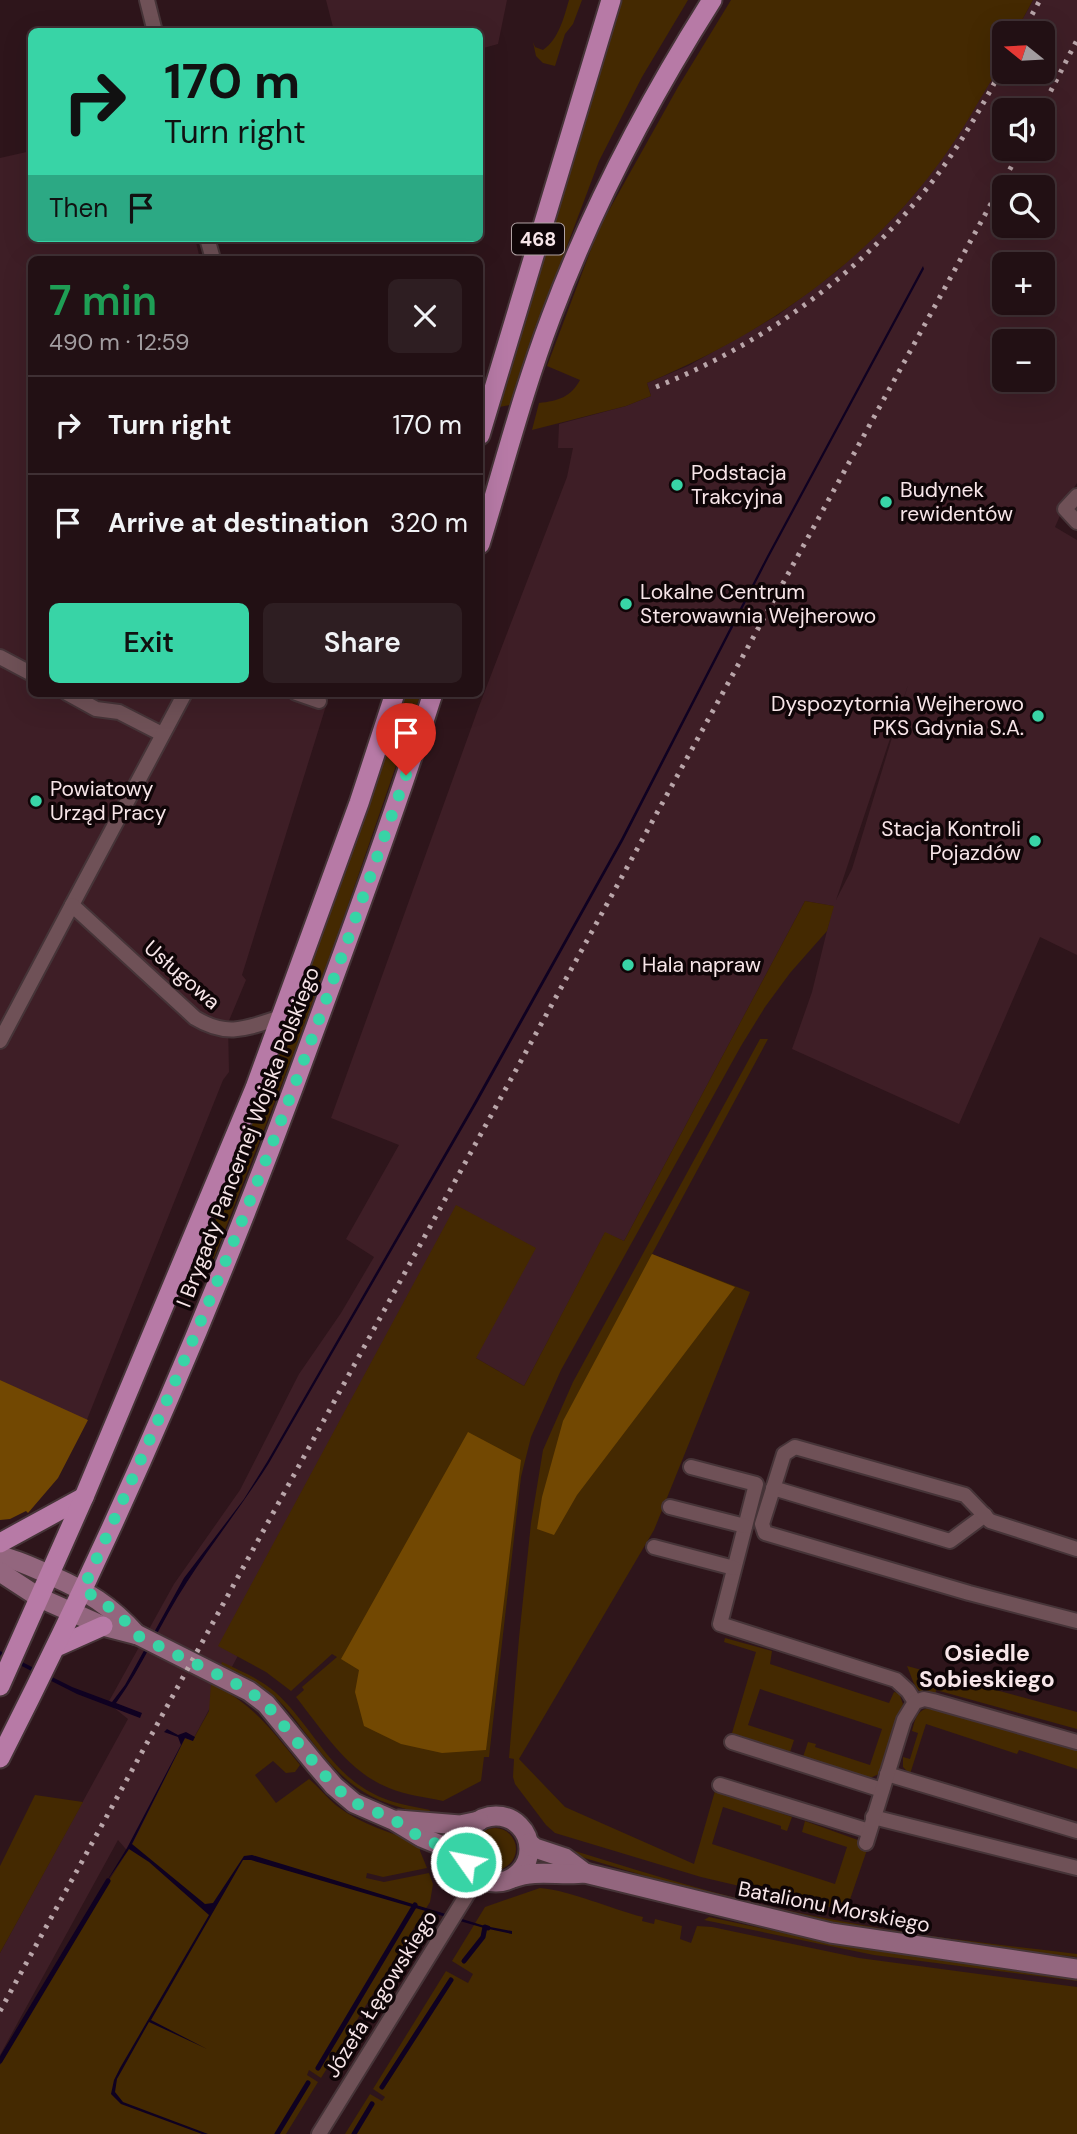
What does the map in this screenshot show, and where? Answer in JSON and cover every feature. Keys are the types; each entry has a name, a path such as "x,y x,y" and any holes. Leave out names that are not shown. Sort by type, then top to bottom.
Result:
{"main road":[{"name":"468","path":"483,426 611,0"},
{"name":"468","path":"483,534 550,318 591,219 648,105 712,0"},
{"name":"I Brygady Pancernej Wojska Polskiego","path":"0,1686 84,1497 256,1088 395,697"},
{"name":"I Brygady Pancernej Wojska Polskiego","path":"0,1758 56,1647 132,1483 237,1235 335,981 432,697"},
{"path":"0,1543 84,1497"},
{"path":"0,1556 20,1560 83,1589 119,1614 138,1636"},
{"path":"0,1572 40,1598 103,1626 138,1636 249,1691 282,1721 334,1786 355,1803 393,1819 421,1838 450,1849 472,1869 496,1882 513,1878 525,1867 530,1851 526,1834 514,1820 495,1815 460,1825 393,1819"},
{"path":"56,1647 103,1626"},
{"path":"472,1869 463,1853 466,1834 479,1821"},
{"name":"Batalionu Morskiego","path":"529,1843 544,1852 565,1858 585,1873"},
{"name":"Batalionu Morskiego","path":"513,1878 526,1873 585,1873 831,1933 1077,1969"}],"street":[{"path":"147,0 154,28"},
{"path":"1077,496 1065,509 1077,522"},
{"path":"0,657 28,672"},
{"path":"74,697 96,709 119,712 162,734"},
{"path":"0,1041 183,697"},
{"path":"308,697 319,701"},
{"name":"Usługowa","path":"72,905 195,1018 211,1027 228,1031 239,1030 281,1017"},
{"path":"1077,1549 990,1521 965,1495 795,1447 783,1454 762,1524 765,1533 968,1593 1077,1620"},
{"path":"691,1467 756,1484 720,1624 896,1680 919,1700 1077,1742"},
{"path":"773,1489 950,1541 985,1515"},
{"path":"670,1507 745,1526"},
{"path":"654,1547 734,1568"},
{"path":"720,1785 868,1837 904,1720 919,1700"},
{"path":"733,1742 882,1790"},
{"path":"887,1774 1077,1831"},
{"path":"873,1816 1077,1868"},
{"name":"Józefa Łęgowskiego","path":"319,2134 472,1869"}],"shaded area":[{"path":"326,0 507,0 498,44 483,48 483,28 333,28"},
{"path":"569,0 582,0 573,24 565,34 555,66 543,63 536,56 533,42 535,47 543,50 549,45 560,27"},
{"path":"620,0 688,0 642,77 599,161 510,405 499,407 505,375"},
{"path":"731,0 1033,0 1022,21 992,21 992,78 976,106 913,197 876,236 835,272 792,305 746,334 647,383 651,396 626,406 532,430 539,403 563,397 580,380 547,366 599,228 678,87"},
{"path":"1033,0 1077,0 1077,483 1055,527 1077,540 1077,955 1040,937 959,1124 792,1049 812,992 833,906 805,901 624,1241 605,1233 524,1386 476,1358 299,1542 131,1855 118,1840 0,2055 0,1953 128,1719 108,1703 174,1584 240,1490 299,1374 341,1313 374,1257 346,1239 399,1145 331,1118 478,709 567,477 573,448 558,448 559,424 626,406 651,396 647,383 688,366 778,315 838,270 895,216 920,187 969,117 992,75 992,84 1055,84 1055,21 1022,21","holes":["908,685 852,869 836,900"]},
{"path":"28,152 28,242 196,242 199,256 28,256 28,697 329,697 242,975 246,980 228,1023 229,1072 223,1080 86,1422 0,1380 0,158"},
{"path":"923,266 924,269 769,557 623,841 477,1103 269,1463 187,1582 116,1703 142,1713 140,1718 77,1694 0,1655 0,1651 72,1687 112,1702 125,1685 184,1578 244,1499 267,1462 472,1106 621,839 767,556"},
{"path":"405,697 420,697 323,978 211,1266 204,1263 222,1198 308,974"},
{"path":"805,901 834,906 827,931 790,973 741,1046 561,1370 531,1437 521,1477 489,1757 484,1757 481,1781 443,1801 409,1794 374,1781 337,1749 296,1697 304,1690 302,1687 337,1657 332,1654 291,1691 266,1672 218,1646 456,1205 536,1248 476,1358 524,1386 605,1232 624,1241"},
{"path":"760,1039 768,1039 652,1254 750,1292 654,1530 519,1759 565,1807 694,1864 715,1791 792,1817 787,1831 781,1829 781,1826 723,1807 712,1844 835,1884 847,1847 802,1832 805,1821 869,1844 846,1911 701,1877 555,1833 515,1784 514,1759 509,1758 531,1523 543,1450 573,1382"},
{"path":"652,1254 735,1287 577,1495 554,1535 537,1529 542,1497 563,1421"},
{"path":"0,1380 88,1420 58,1478 28,1513 26,1511 10,1519 0,1520"},
{"path":"468,1432 521,1460 486,1750 442,1753 401,1744 364,1726 355,1692 359,1670 341,1659"},
{"path":"725,1638 772,1651 770,1664 889,1703 894,1692 899,1693 903,1704 879,1774 870,1778 803,1757 808,1742 816,1744 815,1747 870,1765 882,1729 760,1689 748,1725 794,1740 790,1752 732,1733 756,1652 724,1642"},
{"path":"222,1662 275,1692 332,1760 357,1784 400,1804 430,1810 428,1814 374,1798 348,1781 323,1756 276,1698 257,1684 221,1665"},
{"path":"907,1666 1077,1712 1077,1729 936,1690 935,1699 919,1690"},
{"path":"211,1683 250,1709 300,1765 295,1772 286,1773 273,1761 255,1775 276,1803 309,1779 337,1806 357,1818 420,1843 420,1851 427,1868 383,1877 367,1873 366,1878 384,1882 429,1873 433,1884 430,1902 321,2078 309,2070 307,2075 318,2082 286,2134 0,2134 0,2065 89,1912 134,1841 185,1738 192,1741 209,1711"},
{"path":"927,1708 1077,1747 1077,1769 1019,1750 1017,1754 926,1724 910,1774 903,1767 903,1757 910,1759 918,1733 912,1731 915,1720 920,1712"},
{"path":"167,1729 178,1735 186,1732 195,1737 193,1741 185,1738 132,1844 205,1904 213,1903 244,1856 252,1855 485,1926 512,1931 512,1934 484,1928 251,1860 243,1860 151,2020 207,2049 149,2022 117,2079 115,2092 123,2102 208,2134 121,2104 111,2094 120,2068 209,1915 149,1862 129,1849 105,1884 181,1745 178,1737 164,1732"},
{"path":"35,1795 83,1802 0,1953 0,1866"},
{"path":"495,1828 510,1834 516,1849 510,1864 495,1870 480,1864 474,1849 480,1834"},
{"path":"562,1847 697,1888 800,1913 925,1935 1077,1954 1077,1957 910,1937 818,1921 670,1883 561,1851"},
{"path":"540,1888 643,1917 642,1921 654,1924 655,1919 682,1926 680,1939 691,1943 697,1926 712,1927 859,1958 1077,1987 1077,2134 345,2134 370,2094 382,2101 385,2097 373,2089 446,1971 468,1983 473,1974 452,1961 485,1907"},
{"path":"709,1917 849,1947 1077,1978 1077,1981 874,1955 704,1920"}],"waterway":[{"path":"0,2061 108,1881"},
{"path":"318,2068 415,1905"},
{"path":"464,1961 483,1937 485,1927 488,1928"},
{"path":"382,2087 451,1980"},
{"path":"277,2134 308,2083"},
{"path":"354,2134 372,2104"}],"railway":[{"path":"1029,21 1040,0"},
{"path":"1047,98 1077,40"},
{"path":"656,387 697,369 775,326 846,272 910,209 938,174 993,84"},
{"path":"0,2011 1014,161"}],"place":[{"name":"Podstacja Trakcyjna","path":"677,485"},
{"name":"Budynek rewidentów","path":"886,502"},
{"name":"Lokalne Centrum Sterowawnia Wejherowo","path":"626,604"},
{"name":"Dyspozytornia Wejherowo PKS Gdynia S.A.","path":"1038,716"},
{"name":"Powiatowy Urząd Pracy","path":"36,801"},
{"name":"Stacja Kontroli Pojazdów","path":"1035,841"},
{"name":"Hala napraw","path":"628,965"}],"district":[{"name":"Osiedle Sobieskiego","path":"987,1666"}],"route":[{"path":"406,775 335,981 237,1235 132,1483 83,1589 119,1614 138,1636 227,1679 266,1704 334,1786 355,1803 393,1819 421,1838 450,1849 466,1862"}]}
